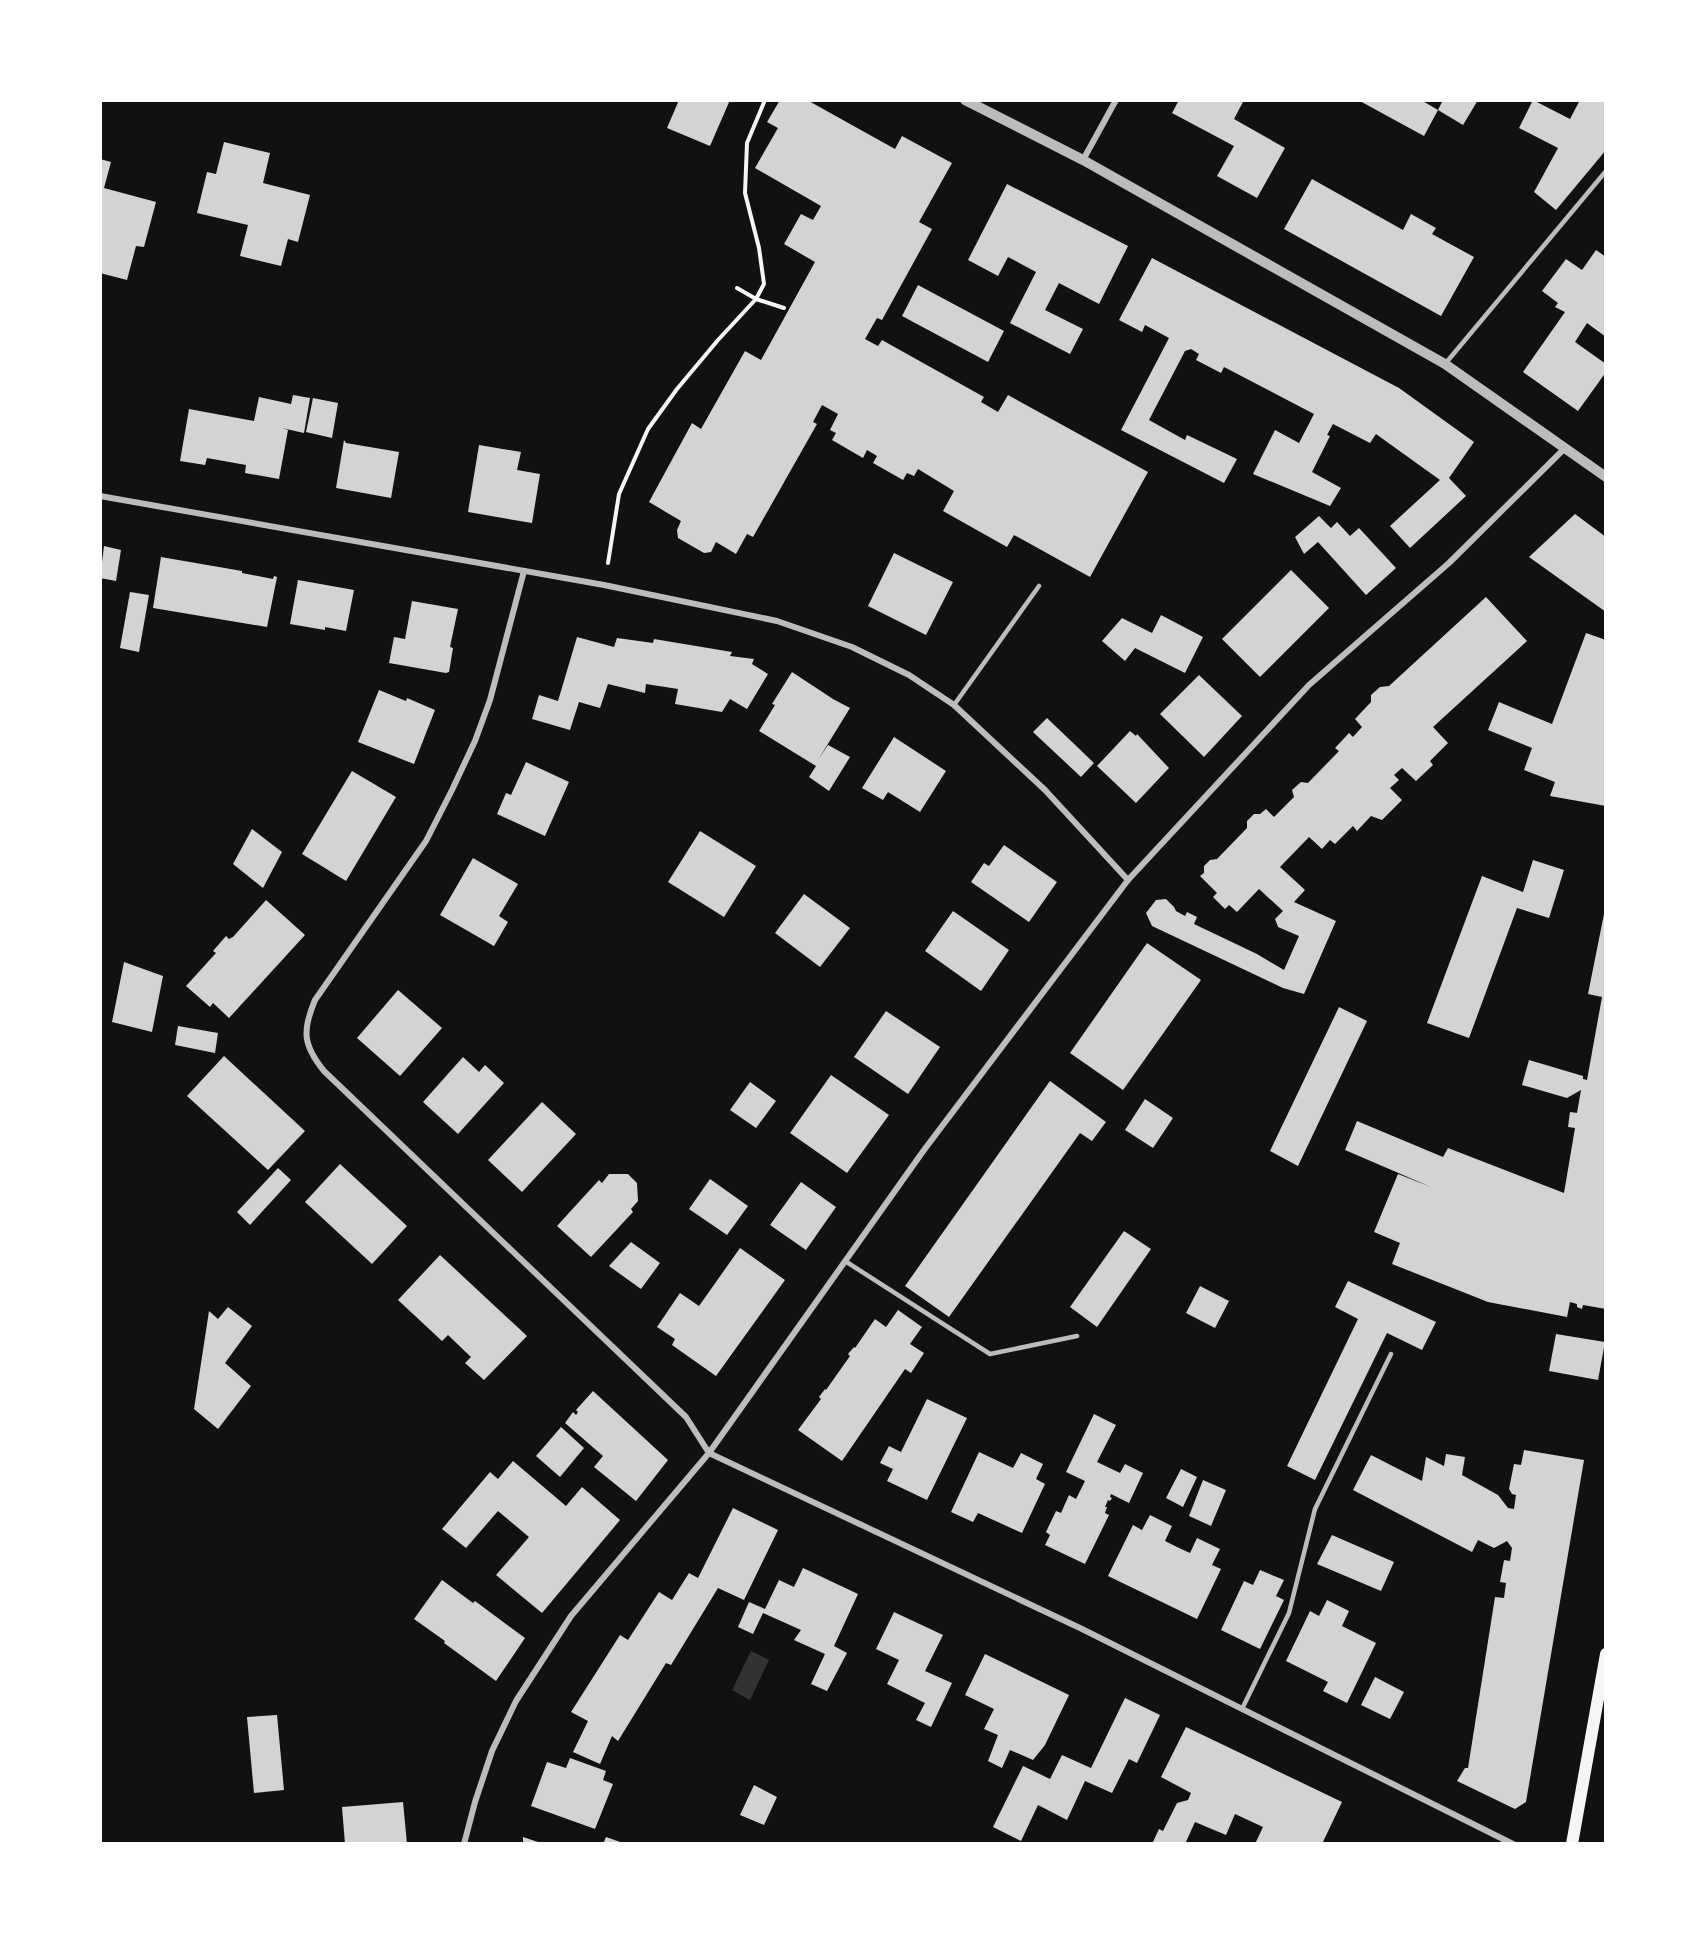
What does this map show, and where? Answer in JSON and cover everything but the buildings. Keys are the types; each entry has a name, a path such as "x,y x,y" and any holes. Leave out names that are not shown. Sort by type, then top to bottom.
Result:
{"main road":[{"path":"1572,1844 1605,1654"}],"street":[{"path":"965,100 1083,160 1444,364 1605,477"},
{"path":"1083,160 1116,100"},
{"path":"464,1844 492,1752 516,1701 571,1616 709,1453 924,1150 1128,880 1309,686 1449,563 1564,449"},
{"path":"100,496 604,585 777,621 852,647 909,675 954,705 1046,790 1128,880"},
{"path":"524,571 490,700 475,741 426,841 315,1000 307,1019 305,1037 312,1057 686,1417 709,1453 1080,1628 1513,1844"}],"lane":[{"path":"1444,364 1605,171"},
{"path":"954,705 1040,586"},
{"path":"845,1261 990,1354 1077,1336"},
{"path":"1242,1709 1289,1613 1315,1509 1391,1354"}],"path":[{"path":"604,585 619,494 648,429 677,389 756,299 764,284 759,248 745,193 747,143 765,100"},
{"path":"737,288 756,299 784,308"}],"shaded area":[{"path":"751,1651 769,1660 750,1700 732,1690"}]}
